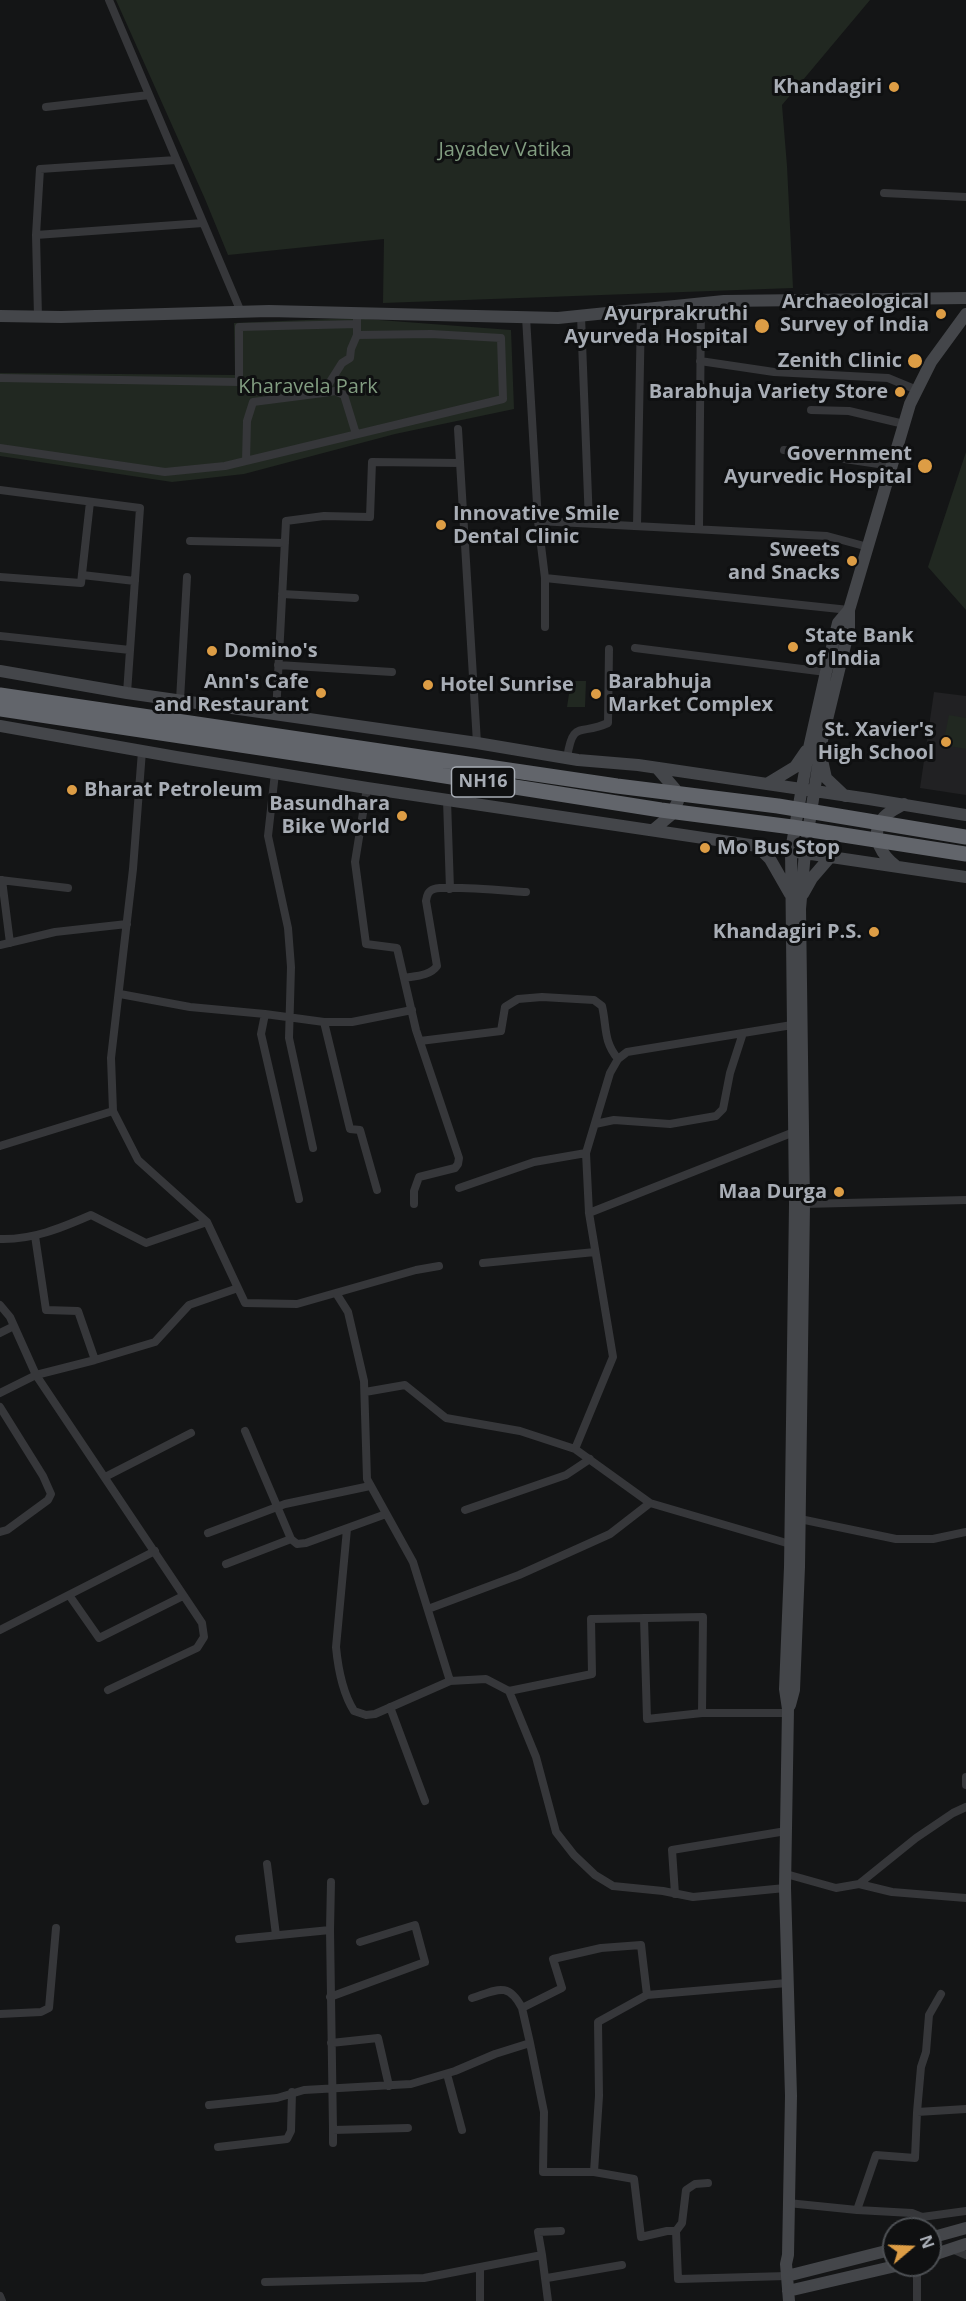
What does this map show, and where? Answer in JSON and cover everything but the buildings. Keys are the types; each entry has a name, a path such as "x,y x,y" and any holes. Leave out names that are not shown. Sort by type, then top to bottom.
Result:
{"highway":[{"name":"NH16","path":"0,695 617,786 778,806 966,837"},
{"name":"NH16","path":"0,709 661,810 792,826 966,854"}],"street":[{"path":"109,0 241,312"},
{"path":"46,107 148,95"},
{"path":"38,317 36,235 40,169 176,160"},
{"path":"884,193 966,197"},
{"path":"36,235 202,223"},
{"path":"0,316 241,312 357,318 581,316 701,303 761,300 966,297"},
{"path":"699,529 701,303"},
{"path":"637,526 641,310"},
{"path":"882,2270 791,2296 788,2203 791,2096 785,1888 788,1711 784,1689 795,1466 804,1204 796,896 791,850 801,790 849,629 849,610 910,404 932,362 966,314"},
{"path":"581,316 589,523"},
{"path":"526,317 538,521 545,578 545,627"},
{"path":"323,393 342,363 350,358 357,335 357,318"},
{"path":"0,378 239,382 239,327 357,318"},
{"path":"0,448 165,472 225,466 503,399 501,338 431,334 357,335"},
{"path":"700,362 774,372 888,378 917,390"},
{"path":"246,461 247,421 253,402 335,391 344,394 356,434"},
{"path":"811,410 849,411 904,424"},
{"path":"458,429 477,743"},
{"path":"784,450 892,466"},
{"path":"276,714 286,522 324,516 370,517 372,462 460,463"},
{"path":"0,490 140,508 128,693"},
{"path":"0,577 81,583 90,501"},
{"path":"538,521 827,536 868,547"},
{"path":"189,541 285,543"},
{"path":"81,575 135,581"},
{"path":"180,700 187,577"},
{"path":"545,578 849,610"},
{"path":"282,594 355,598"},
{"path":"796,896 815,792 814,751 826,672 838,623 849,610"},
{"path":"0,636 130,651"},
{"path":"636,648 826,672"},
{"path":"567,758 570,739 574,732 597,728 608,723 609,650"},
{"path":"278,664 392,672"},
{"path":"0,671 128,693 567,758 767,784 966,815"},
{"path":"0,726 368,788 966,877"},
{"path":"142,751 120,994 111,1058 113,1111 138,1160 207,1222 245,1303 297,1304 416,1270 439,1266"},
{"path":"767,784 795,768 814,751"},
{"path":"814,751 826,778 845,796"},
{"path":"653,830 671,815 678,801 675,789 657,768"},
{"path":"275,773 268,836 288,928 291,967 289,1038 313,1148"},
{"path":"368,788 355,862 366,944 397,948 420,1041 459,1158 455,1168 419,1177 414,1191 414,1204"},
{"path":"447,800 450,888"},
{"path":"897,867 882,853 878,842 878,830 881,820 904,804"},
{"path":"757,846 770,859 796,896"},
{"path":"796,896 831,856"},
{"path":"10,943 1,880 68,888"},
{"path":"404,978 433,971 437,966 426,900 432,890 450,888 526,892"},
{"path":"0,945 55,932 126,924"},
{"path":"120,994 190,1008 265,1014 324,1022 352,1022 411,1010"},
{"path":"420,1041 501,1031 505,1007 518,999 542,997 594,1000 602,1006 607,1042 618,1059"},
{"path":"788,1711 794,1690 800,1519 795,1466 792,1025 797,998"},
{"path":"265,1014 261,1034 299,1199"},
{"path":"324,1022 350,1129 360,1130 376,1190"},
{"path":"575,1449 613,1357 589,1213 586,1154 610,1072 618,1059 627,1052 792,1025"},
{"path":"595,1124 614,1120 670,1124 716,1116 723,1109 730,1073 743,1033"},
{"path":"0,1146 113,1111"},
{"path":"589,1213 794,1132"},
{"path":"459,1188 534,1161 586,1154"},
{"path":"804,1204 966,1200"},
{"path":"0,1239 36,1236 91,1215 146,1243 207,1222"},
{"path":"36,1236 46,1310 78,1311 95,1360"},
{"path":"483,1263 595,1252"},
{"path":"0,1392 36,1375 155,1341 189,1305 238,1288"},
{"path":"336,1293 348,1312 365,1392 367,1479 413,1562 450,1681"},
{"path":"0,1305 14,1326 36,1375 202,1623 204,1637 197,1648 108,1690"},
{"path":"0,1334 14,1326"},
{"path":"365,1392 405,1385 446,1418 520,1431 575,1449 650,1503 790,1544"},
{"path":"0,1407 43,1476 51,1494 48,1500 7,1530 0,1532"},
{"path":"245,1431 291,1539 297,1544 306,1543 386,1514"},
{"path":"105,1477 191,1433"},
{"path":"465,1510 566,1475 590,1459"},
{"path":"208,1533 277,1508 370,1486"},
{"path":"428,1609 519,1575 610,1534 650,1503"},
{"path":"800,1519 896,1539 933,1539 966,1532"},
{"path":"347,1528 336,1647 338,1666 349,1704 354,1711 366,1715 450,1681 486,1679 509,1691 592,1674 591,1619 703,1617 702,1713"},
{"path":"226,1564 291,1539"},
{"path":"0,1630 155,1551"},
{"path":"69,1595 99,1638 183,1596"},
{"path":"644,1618 647,1719 702,1713 788,1711"},
{"path":"509,1691 536,1757 556,1832 574,1855 595,1875 613,1886 693,1897 785,1888"},
{"path":"390,1707 425,1801"},
{"path":"966,1777 966,1785"},
{"path":"859,1884 916,1838 966,1807"},
{"path":"675,1894 672,1850 786,1831"},
{"path":"267,1864 276,1935"},
{"path":"786,1874 836,1888 859,1884 892,1892 966,1898"},
{"path":"330,1882 333,2143"},
{"path":"330,1997 425,1962 415,1924 360,1942"},
{"path":"0,2014 41,2012 49,2008 56,1928"},
{"path":"239,1939 330,1930"},
{"path":"522,2008 562,1988 553,1959 601,1948 641,1945 647,1995"},
{"path":"594,2172 599,2096 598,2022 647,1995 788,1983"},
{"path":"472,1998 502,1989 509,1990 516,1996 522,2008 544,2112 543,2172 594,2172 634,2179 641,2237 676,2231"},
{"path":"857,2210 876,2155 915,2158 921,2067 926,2052 929,2015 941,1994"},
{"path":"331,2043 378,2038 389,2086"},
{"path":"209,2105 277,2098 292,2092 332,2087 411,2084 447,2074 495,2054 530,2043"},
{"path":"447,2074 462,2130"},
{"path":"218,2147 287,2139 291,2131 292,2092"},
{"path":"917,2112 966,2109"},
{"path":"333,2130 408,2128"},
{"path":"708,2182 695,2184 686,2190 681,2223 676,2231 678,2279 790,2275 882,2252"},
{"path":"788,2203 912,2213 922,2217 966,2211"},
{"path":"942,2235 966,2228"},
{"path":"548,2301 547,2278 538,2232 561,2231"},
{"path":"942,2252 966,2244"},
{"path":"952,2249 966,2255"},
{"path":"265,2282 424,2278 542,2255"},
{"path":"547,2278 622,2265"},
{"path":"480,2268 480,2301"},
{"path":"916,2277 917,2301"},
{"path":"0,2296 2,2301"}],"shaded area":[{"name":"St. Xavier's High School","path":"934,692 966,696 966,795 920,788"}],"green space":[{"name":"Jayadev Vatika","path":"116,0 870,0 782,105 793,288 383,303 384,239 228,255"},
{"name":"Kharavela Park","path":"353,318 511,330 514,409 395,434 244,474 172,482 0,456 0,373 235,375 234,323"},
{"path":"966,452 966,610 928,567"},
{"path":"571,681 586,681 585,707 567,707"},
{"path":"949,715 966,718 966,749 943,745"}],"place":[{"name":"Khandagiri","path":"894,87"},
{"name":"Archaeological Survey of India","path":"941,314"},
{"name":"Ayurprakruthi Ayurveda Hospital","path":"762,326"},
{"name":"Zenith Clinic","path":"915,361"},
{"name":"Barabhuja Variety Store","path":"900,392"},
{"name":"Government Ayurvedic Hospital","path":"925,466"},
{"name":"Innovative Smile Dental Clinic","path":"441,525"},
{"name":"Sweets and Snacks","path":"852,561"},
{"name":"State Bank of India","path":"793,647"},
{"name":"Domino's","path":"212,651"},
{"name":"Hotel Sunrise","path":"428,685"},
{"name":"Ann's Cafe and Restaurant","path":"321,693"},
{"name":"Barabhuja Market Complex","path":"596,694"},
{"name":"St. Xavier's High School","path":"946,742"},
{"name":"Bharat Petroleum","path":"72,790"},
{"name":"Basundhara Bike World","path":"402,816"},
{"name":"Mo Bus Stop","path":"705,848"},
{"name":"Khandagiri P.S.","path":"874,932"},
{"name":"Maa Durga","path":"839,1192"}]}
